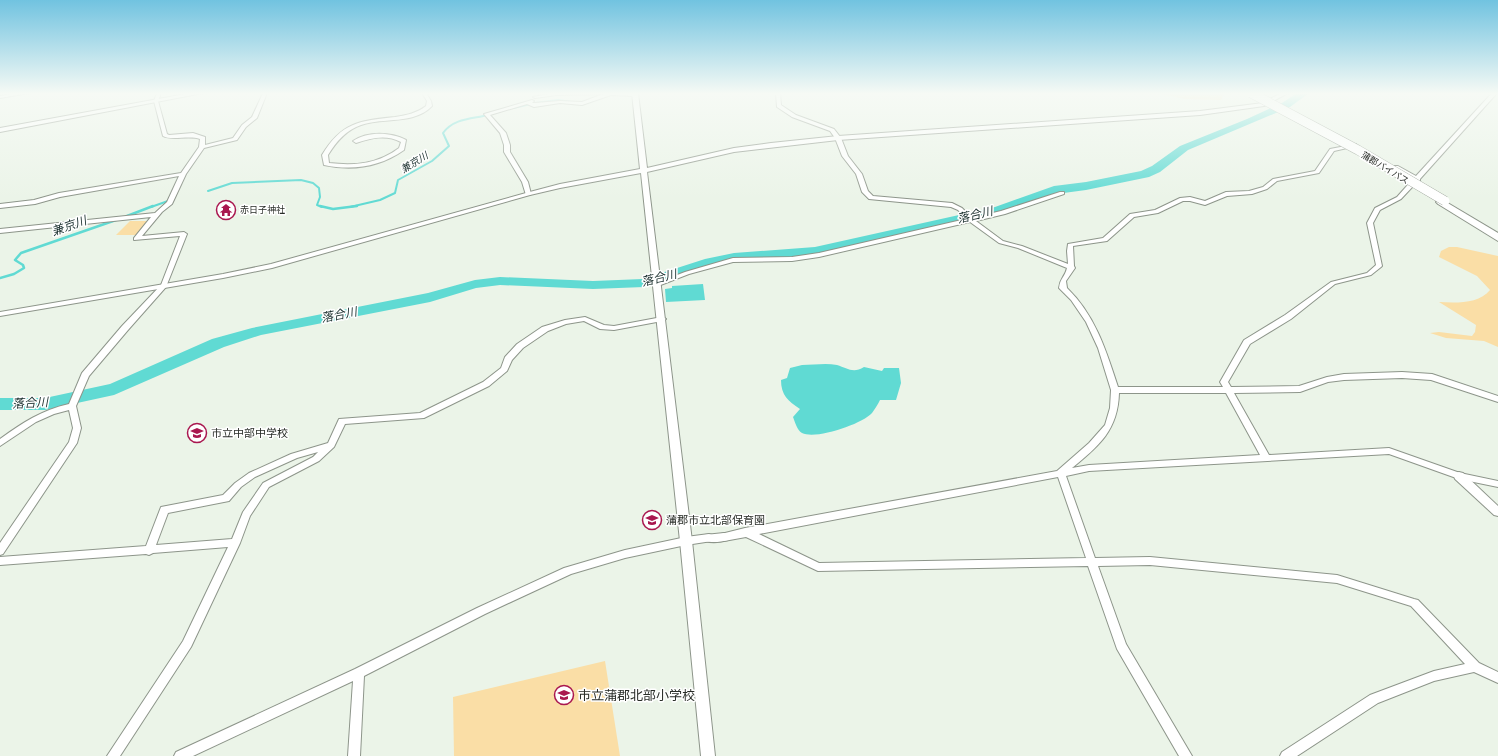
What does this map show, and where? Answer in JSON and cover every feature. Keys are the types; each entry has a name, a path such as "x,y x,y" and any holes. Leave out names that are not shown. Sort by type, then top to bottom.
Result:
{"highway":[{"name":"蒲郡バイパス","path":"1315,128 1443,201 1498,235"},
{"name":"蒲郡バイパス","path":"1443,201 1498,238"}],"street":[{"path":"0,551 73,443 77,428 72,405 85,375 125,328 164,286 184,234 136,239 157,215 170,203 183,174 202,147 203,138 193,135 168,137 165,135 163,128"},
{"path":"202,147 235,139 242,128"},
{"path":"351,128 333,141 325,155 326,164 346,167 378,163 392,157 402,149 404,141 397,136 388,135 366,137 356,141"},
{"path":"499,128 503,133 507,145 507,152 525,182 528,194"},
{"path":"639,128 656,281 662,319 707,753"},
{"path":"828,128 832,130 838,138 845,156 859,174 865,192 871,198 876,200 946,204 960,209 1001,242 1020,247 1072,268"},
{"path":"2,315 222,276 304,258 528,194 673,165 734,150 838,138 973,128"},
{"path":"1266,458 1224,382 1247,342 1288,317 1333,283 1369,274 1379,266 1370,223 1377,209 1399,198 1418,180 1464,128"},
{"path":"1061,473 1092,445 1109,426 1115,398 1115,390 1099,337 1073,296 1063,288 1063,281 1070,274 1072,268 1069,255 1070,245 1105,240 1132,215 1156,212 1182,199 1190,198 1205,203 1226,194 1250,193 1265,188 1275,180 1317,172 1332,150 1357,145 1418,180"},
{"path":"0,206 35,202 59,195 183,174"},
{"path":"656,281 733,260 792,259 819,255 1003,213 1062,193"},
{"path":"0,231 157,215"},
{"path":"112,756 187,644 235,543 246,515 266,485 316,459 331,445 342,422 422,416 486,384 504,369 508,360 520,346 544,329 564,322 585,319 603,327 614,328 662,319"},
{"path":"1115,390 1229,391 1300,389 1326,380 1344,377 1402,375 1432,377 1498,399"},
{"path":"0,443 29,422 52,410 72,405"},
{"path":"149,551 164,510 226,498 238,484 252,475 294,456 331,445"},
{"path":"180,756 359,674 481,611 568,571 624,554 686,541 724,537 1089,468 1389,451 1459,476 1498,484"},
{"path":"1061,473 1121,646 1186,756"},
{"path":"1459,476 1498,512"},
{"path":"745,532 818,567 1093,564 1150,561 1337,579 1414,603 1475,667 1498,678"},
{"path":"0,561 149,551 235,543"},
{"path":"1286,756 1374,699 1434,676 1475,667"},
{"path":"354,756 359,674"}],"shaded area":[{"path":"130,221 149,221 136,235 116,235"},
{"path":"1449,247 1457,247 1498,256 1498,347 1484,341 1446,338 1430,333 1439,332 1472,336 1475,332 1476,325 1439,302 1467,302 1480,298 1490,290 1477,276 1439,257 1441,251"},
{"path":"605,661 620,756 454,756 453,697"}],"water":[{"path":"703,284 705,300 666,302 665,289 672,288 672,286"},
{"path":"833,364 853,370 864,367 882,371 884,368 899,368 901,383 896,400 880,400 872,413 859,422 828,433 809,435 800,432 797,428 793,417 800,409 786,397 781,385 781,380 787,378 790,368 802,365"}],"waterway":[{"name":"兼京川","path":"351,207 380,200 395,193 398,180 432,161 449,146 443,133 447,128"},
{"name":"落合川","path":"0,404 45,404 114,389 218,343 258,331 430,297 475,284 500,281 593,285 644,283 710,262 734,257 815,251 999,210 1054,190 1086,186 1145,174 1156,169 1184,148 1233,128"},
{"name":"兼京川","path":"208,191 232,183 301,180 313,183 319,188 320,197 317,205 322,207"},
{"name":"兼京川","path":"151,207 168,201"},
{"name":"兼京川","path":"127,216 153,206"},
{"name":"兼京川","path":"320,206 333,209 351,207"},
{"name":"兼京川","path":"351,207 357,206"},
{"name":"兼京川","path":"0,278 14,274 24,268 23,265 15,260 21,253 116,220"}],"place":[{"name":"赤日子神社","path":"226,210"},
{"name":"市立中部中学校","path":"197,433"},
{"name":"蒲郡市立北部保育園","path":"652,520"},
{"name":"市立蒲郡北部小学校","path":"564,695"}]}
